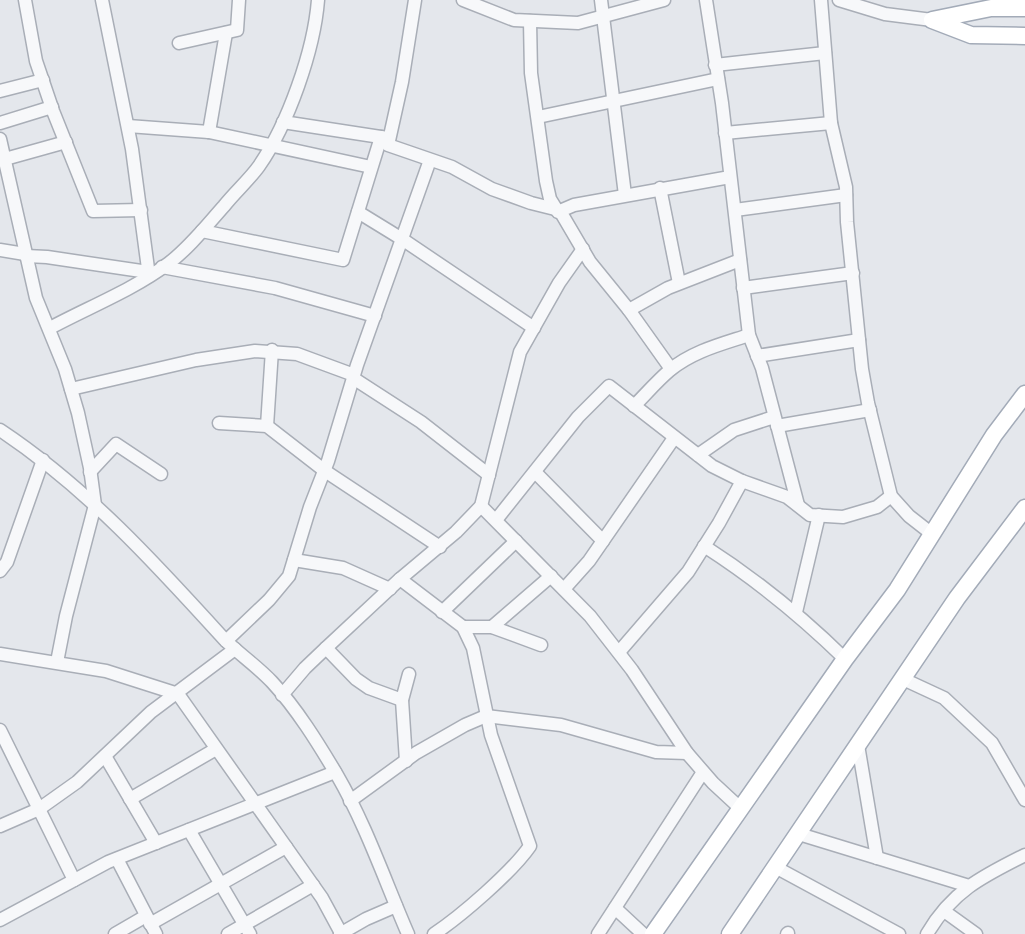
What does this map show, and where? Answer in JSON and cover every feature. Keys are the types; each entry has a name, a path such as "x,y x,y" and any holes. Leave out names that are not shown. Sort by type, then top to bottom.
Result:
{"main road":[{"path":"932,20 991,8 1025,8"},
{"path":"932,20 972,35 1025,36"},
{"path":"653,934 845,659 897,590 994,436 1025,394"},
{"path":"730,934 777,868 957,598 1025,508"}],"street":[{"path":"25,0 36,61 93,212 141,210"},
{"path":"102,0 128,126 141,210 148,274"},
{"path":"179,43 237,30 238,0"},
{"path":"50,328 162,267 202,231 258,168 272,146 304,71 317,18 318,0"},
{"path":"202,231 343,260 371,168 385,138 402,82 415,0"},
{"path":"463,0 514,20 578,23 664,0"},
{"path":"601,0 625,195"},
{"path":"706,0 735,210 749,335 757,356 798,505"},
{"path":"821,0 831,123 846,195 862,369 870,410 891,496 909,516 932,534"},
{"path":"842,1 885,14 932,20"},
{"path":"530,21 531,73 546,181 558,212 671,369"},
{"path":"209,132 226,33"},
{"path":"716,65 826,53"},
{"path":"538,117 613,103 718,79"},
{"path":"0,91 43,80"},
{"path":"0,123 52,107"},
{"path":"283,122 385,138"},
{"path":"725,134 831,123"},
{"path":"128,126 209,132 371,168"},
{"path":"385,138 388,145 452,167 492,189 558,212 567,207 625,195 730,177"},
{"path":"0,139 36,298 50,328 71,389 90,472 95,505 68,606 57,662"},
{"path":"4,159 66,142"},
{"path":"0,826 39,809 77,782 151,712 178,694 231,645 289,576 310,508 325,471 354,377 430,160"},
{"path":"660,188 679,283"},
{"path":"735,210 846,195"},
{"path":"358,212 402,239 534,328"},
{"path":"282,695 305,668 326,648 400,579 440,547 481,506 520,352 559,283 583,249"},
{"path":"0,250 148,274"},
{"path":"629,310 679,283 740,260"},
{"path":"162,267 275,288 375,316"},
{"path":"743,288 852,273"},
{"path":"634,406 671,369 704,350 749,335"},
{"path":"757,356 859,340"},
{"path":"71,389 227,354 272,350 313,358 354,377 421,422 489,475"},
{"path":"267,426 272,350"},
{"path":"496,520 578,417 609,386 712,466 742,481 787,497 810,514 843,517 877,507 891,496"},
{"path":"698,455 734,430 776,422 870,410"},
{"path":"219,423 267,426 325,471 440,547"},
{"path":"0,430 43,460 95,505 183,592 231,645 272,682 335,772 350,801 408,934"},
{"path":"564,589 589,562 674,438"},
{"path":"90,472 116,444 161,474"},
{"path":"0,571 7,562 43,460"},
{"path":"535,472 603,541"},
{"path":"619,652 668,596 704,546 742,481"},
{"path":"481,506 564,589 619,652 687,753 703,772 740,808"},
{"path":"796,612 819,515"},
{"path":"442,612 516,541"},
{"path":"704,546 742,570 796,612 845,659"},
{"path":"294,560 343,568 390,588"},
{"path":"492,627 551,576"},
{"path":"400,579 463,627 473,648 486,716 500,766 518,808 530,846 522,857 470,906 434,934"},
{"path":"463,627 492,627 542,645"},
{"path":"326,648 363,684 402,700"},
{"path":"0,654 106,670 178,694 313,885 341,934 366,919 396,906"},
{"path":"406,761 402,700 409,674"},
{"path":"903,679 944,698 992,743 1025,800"},
{"path":"350,801 406,761 465,725 486,716 561,725 656,752 687,753"},
{"path":"0,730 74,880"},
{"path":"858,746 877,858"},
{"path":"130,799 216,749"},
{"path":"105,756 156,843"},
{"path":"0,920 117,859 335,772"},
{"path":"598,934 703,772"},
{"path":"189,830 248,929"},
{"path":"799,834 969,886"},
{"path":"115,934 151,925 286,846"},
{"path":"927,934 944,910 977,879 1025,855"},
{"path":"117,859 151,925"},
{"path":"777,868 899,934"},
{"path":"228,934 248,929 313,885"},
{"path":"615,908 643,934"},
{"path":"944,910 976,934"}]}
